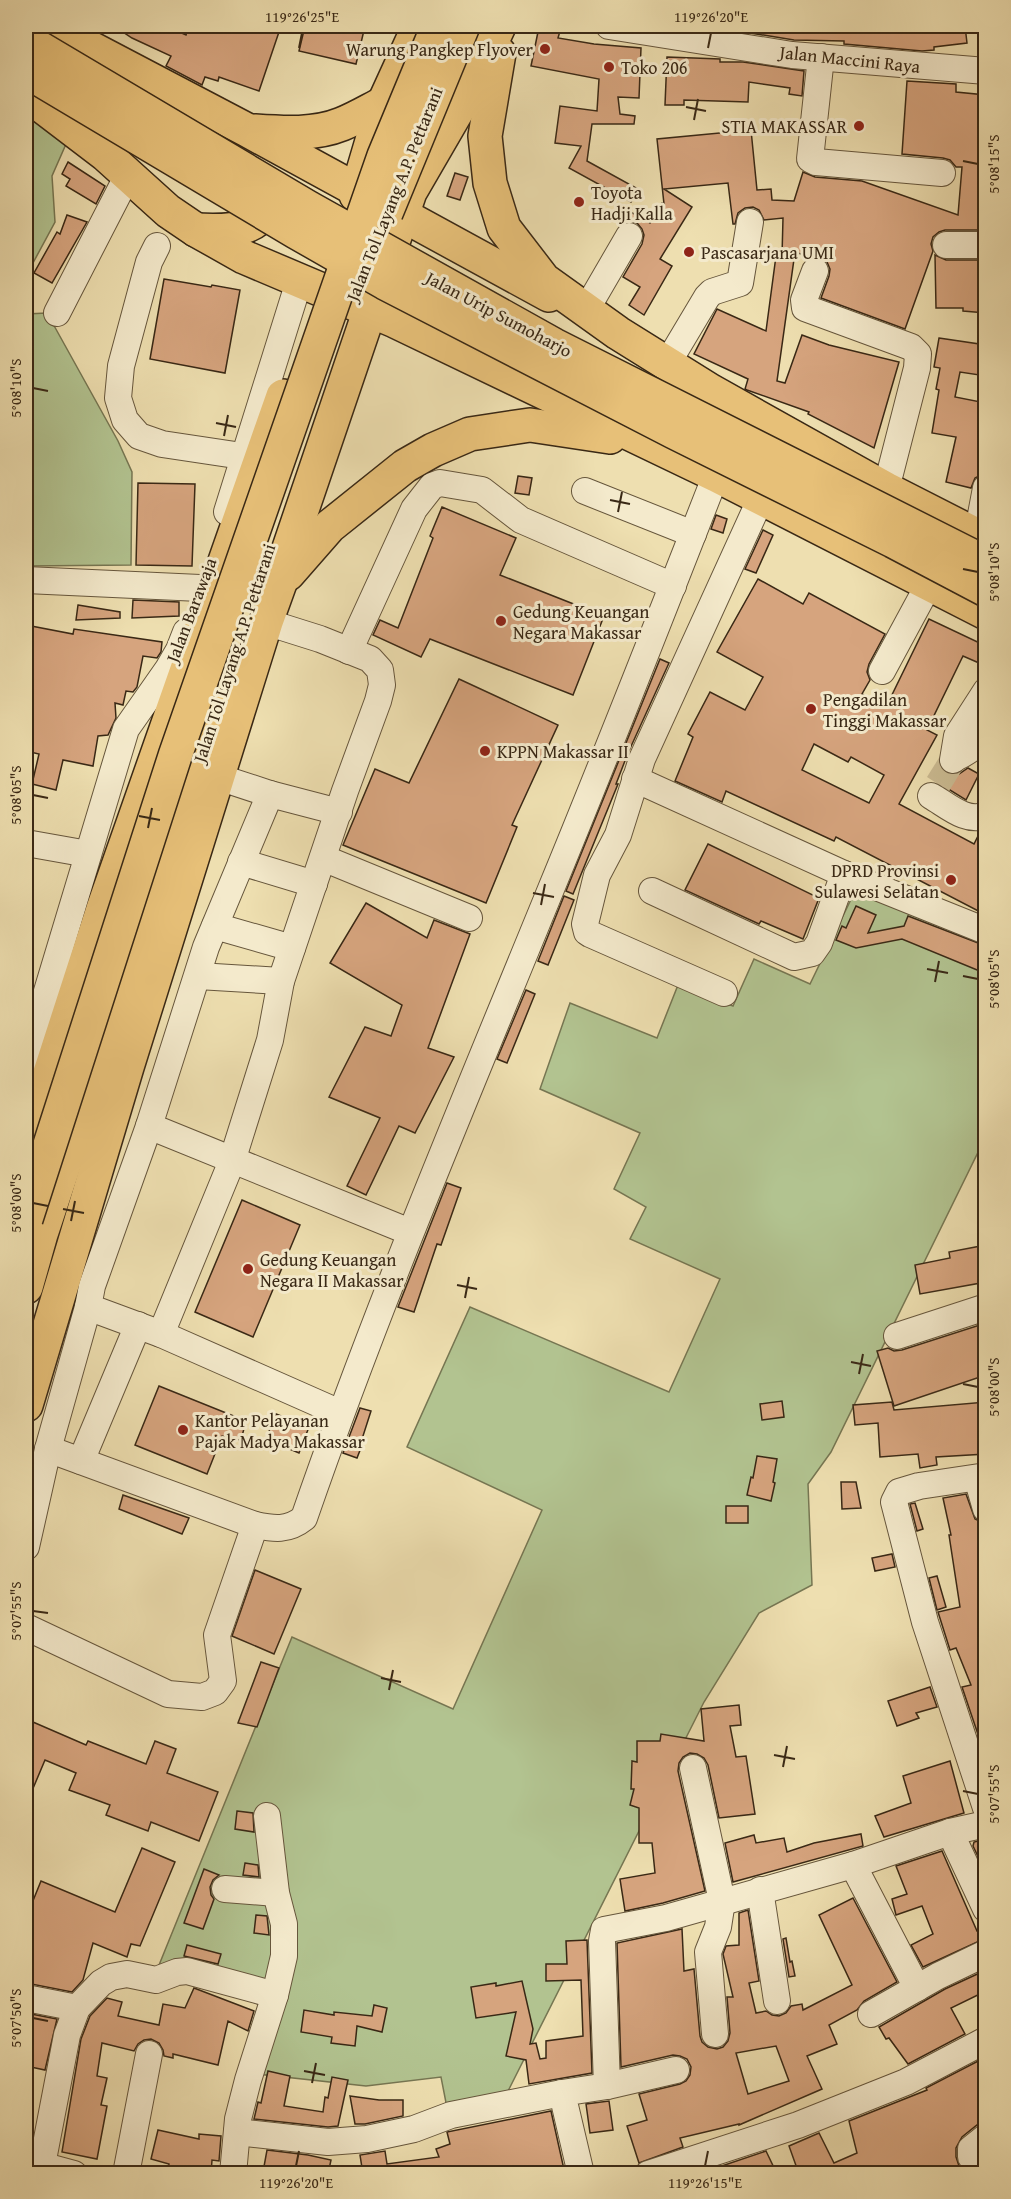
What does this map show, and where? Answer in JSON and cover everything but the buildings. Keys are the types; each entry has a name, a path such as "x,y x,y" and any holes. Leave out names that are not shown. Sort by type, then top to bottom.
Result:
{"highway":[{"path":"26,1147 103,909 238,524 306,285 355,179 384,103 419,26"},
{"name":"Jalan Tol Layang A.P. Pettarani","path":"26,1219 179,745 384,156 438,26"},
{"name":"Jalan Tol Layang A.P. Pettarani","path":"26,1287 41,1234 347,310 463,26"},
{"path":"26,1405 127,1067 218,777 279,625 280,583 288,551 410,192 468,92 499,26"},
{"path":"504,26 485,136 490,183 504,228 544,279 618,333 667,364 983,546"},
{"path":"68,30 247,130 355,179 403,216 618,333"},
{"name":"Jalan Urip Sumoharjo","path":"26,40 309,208 523,328 983,546"},
{"name":"Jalan Urip Sumoharjo","path":"26,71 385,283 986,590"},
{"path":"26,94 77,132 168,211 244,257 370,311 716,475 986,613"},
{"path":"247,130 284,133 314,131 341,125 384,103"},
{"path":"196,230 227,232 240,230 260,218 266,209 271,189 270,175 247,130"},
{"path":"458,352 435,327 432,313 436,297 446,285 458,279 499,268"},
{"path":"280,583 330,526 405,466 433,450 470,434 530,425 581,431 650,444"}],"street":[{"name":"Jalan Maccini Raya","path":"609,26 821,57 986,71"},
{"path":"821,57 810,159 816,162 942,173"},
{"path":"57,313 128,175"},
{"path":"667,364 707,297 712,292 740,283 750,222"},
{"path":"586,310 629,236"},
{"path":"946,245 986,245"},
{"path":"157,246 149,262 121,366 118,398 125,420 139,436 162,444 242,456"},
{"path":"815,271 803,304 804,308 911,347 918,354 917,368 886,489"},
{"name":"Jalan Barawaja","path":"26,1061 35,991 88,854 126,729 179,651 220,533 242,456 306,285"},
{"path":"48,1449 255,1525 277,1529 294,1526 304,1518 340,1413 410,1232 609,747 716,475"},
{"path":"349,651 414,509 432,486 440,483 482,490 521,520 673,586"},
{"path":"983,546 986,488"},
{"path":"585,491 693,534"},
{"path":"724,993 590,934 585,928 597,874 618,835 634,779 761,498"},
{"path":"26,580 200,588"},
{"path":"882,670 929,584"},
{"path":"81,1461 150,1330 232,1161 270,1040 281,981 382,685 382,676 375,662 279,625"},
{"path":"986,691 957,736 954,759 976,746 986,728"},
{"path":"218,777 270,794 339,812"},
{"path":"634,779 844,874 986,931"},
{"path":"26,1547 48,1449 92,1286 149,1126 215,926 270,794"},
{"path":"931,796 968,817 975,819 986,815"},
{"path":"26,843 88,854"},
{"path":"323,858 469,918"},
{"path":"241,862 314,884"},
{"path":"652,891 794,957 812,953 819,943 844,874"},
{"path":"215,926 292,948"},
{"path":"198,976 281,981"},
{"path":"149,1126 410,1232"},
{"path":"88,1306 150,1330 340,1413"},
{"path":"897,1336 986,1307"},
{"path":"986,1509 981,1477 919,1486 899,1492 894,1502 925,1622 986,1808"},
{"path":"26,1627 168,1694 202,1697 215,1692 223,1681 217,1635 255,1525"},
{"path":"693,1768 722,1901 718,1927 708,1952 715,2034"},
{"path":"233,2174 238,2119 275,1995 284,1956 284,1924 276,1893 267,1816"},
{"path":"607,2086 603,2013 602,1941 604,1930 666,1918 853,1865 986,1824"},
{"path":"951,1833 986,1909"},
{"path":"853,1865 917,1988"},
{"path":"225,1889 276,1893"},
{"path":"760,1890 777,2001"},
{"path":"871,2014 986,1953"},
{"path":"74,2174 40,2166 67,2035 77,2008 101,1983 120,1974 156,1980 177,1972 187,1971 275,1995"},
{"path":"26,1998 77,2008"},
{"path":"648,2174 798,2125 906,2082 986,2040"},
{"path":"126,2174 150,2054"},
{"path":"237,2132 328,2142 367,2139 414,2129 451,2115 607,2086 676,2070"},
{"path":"562,2093 581,2174"},
{"path":"983,2173 971,2154 973,2146 986,2137"}],"green space":[{"path":"26,102 70,135 52,176 55,222 26,276"},
{"path":"47,313 118,441 132,472 131,565 26,566 26,314"},
{"path":"857,887 985,939 985,1138 831,1452 808,1484 812,1585 759,1613 704,1702 503,2101 449,2118 441,2077 366,2086 257,2074 273,2009 157,1970 292,1637 453,1709 542,1510 407,1447 470,1307 669,1392 720,1279 630,1239 646,1207 614,1189 640,1133 540,1089 570,1003 657,1038 678,985 733,1006 754,959 810,984"}],"tunnel":[{"path":"938,784 953,760"}],"place":[{"name":"Warung Pangkep Flyover","path":"545,49"},
{"name":"Toko 206","path":"609,67"},
{"name":"STIA MAKASSAR","path":"859,126"},
{"name":"Toyota Hadji Kalla","path":"579,202"},
{"name":"Pascasarjana UMI","path":"689,252"},
{"name":"Gedung Keuangan Negara Makassar","path":"501,621"},
{"name":"Pengadilan Tinggi Makassar","path":"811,709"},
{"name":"KPPN Makassar II","path":"485,751"},
{"name":"DPRD Provinsi Sulawesi Selatan","path":"951,880"},
{"name":"Gedung Keuangan Negara II Makassar","path":"248,1269"},
{"name":"Kantor Pelayanan Pajak Madya Makassar","path":"183,1430"}]}
